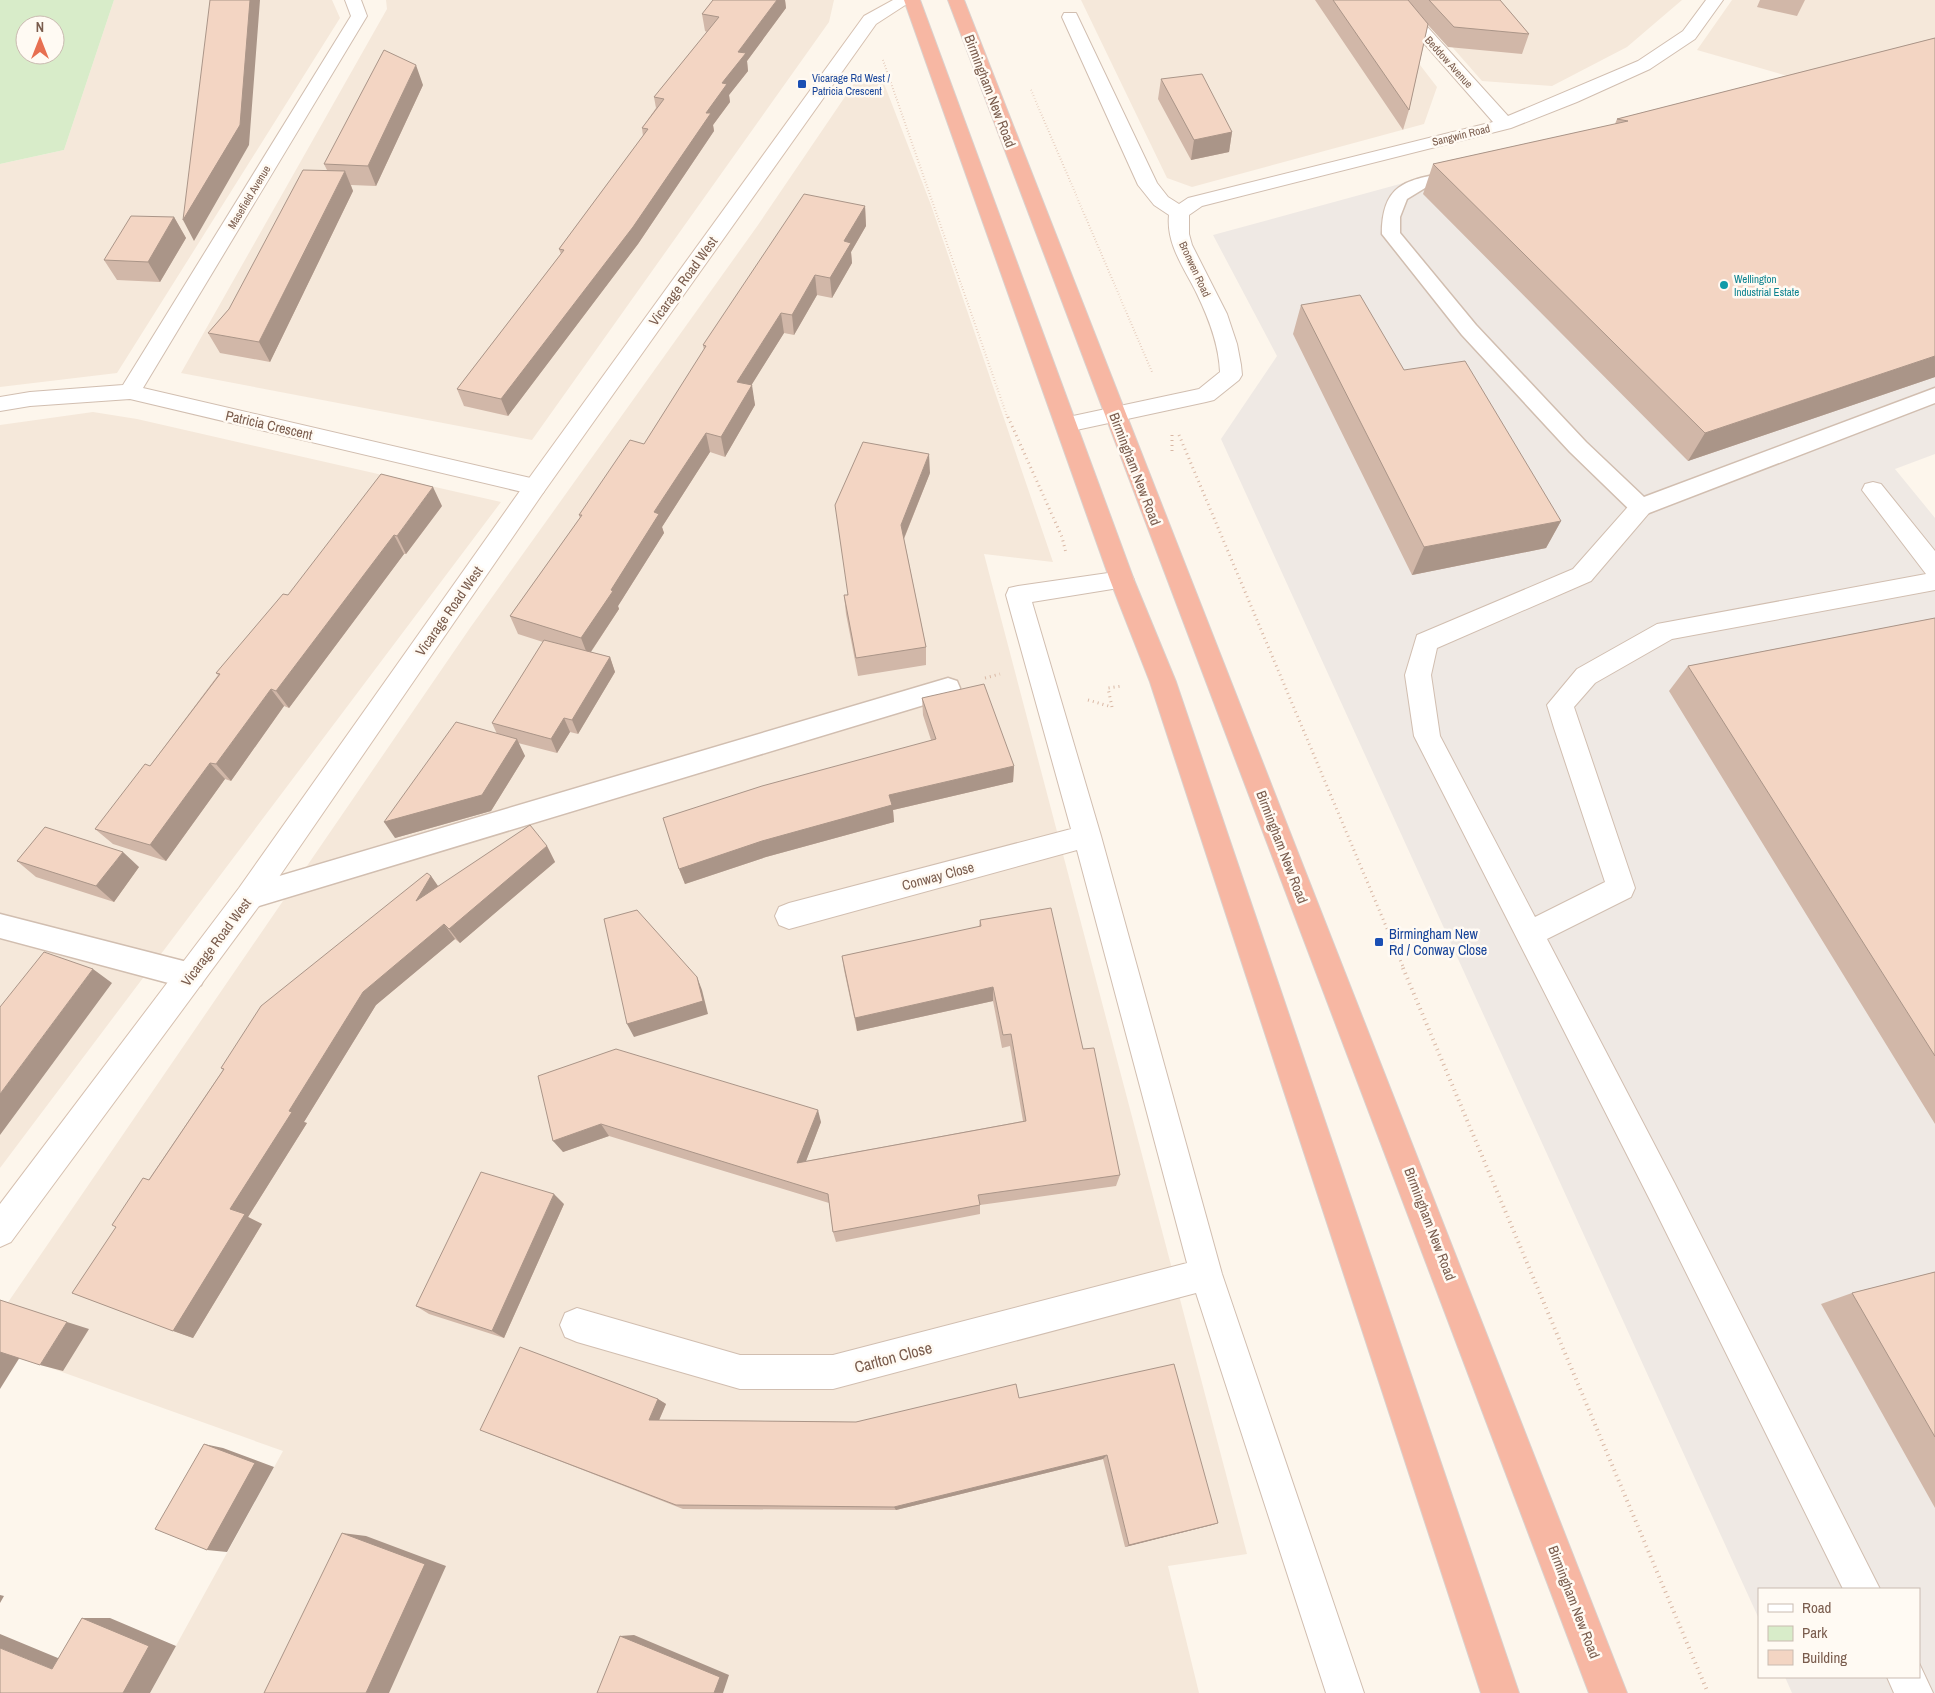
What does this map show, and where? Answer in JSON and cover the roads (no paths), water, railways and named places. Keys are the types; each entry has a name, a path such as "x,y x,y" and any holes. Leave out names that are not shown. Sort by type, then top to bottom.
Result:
{"highway":[{"path":"912,0 1122,580 1163,682 1500,1693"},
{"name":"Birmingham New Road","path":"956,0 1114,415 1429,1221 1608,1693"}],"street":[{"name":"Masefield Avenue","path":"130,392 359,16 353,0"},
{"name":"Vicarage Road West","path":"0,1231 249,897 535,487 870,20 905,0"},
{"name":"Beddow Avenue","path":"1394,0 1505,124"},
{"name":"Sangwin Road","path":"1179,213 1195,202 1505,124 1571,98 1644,65 1689,34 1715,0"},
{"path":"1070,17 1148,185 1161,201 1179,213"},
{"name":"Bronwen Road","path":"1067,424 1206,395 1232,376 1231,354 1208,296 1182,243 1177,226 1179,213"},
{"name":"Patricia Crescent","path":"0,404 30,399 130,392 535,487"},
{"path":"1873,490 1935,568"},
{"path":"1642,507 1582,575 1426,642 1418,675 1426,736 1529,934 1861,1588"},
{"path":"1122,580 1018,595 1087,836 1206,1274 1344,1693"},
{"path":"1529,934 1622,888 1611,847 1571,745 1560,705 1586,676 1666,631 1935,581"},
{"name":"Conway Close","path":"789,916 1087,836"},
{"name":"Carlton Close","path":"577,1325 740,1372 833,1372 1206,1274"},
{"path":"1906,1678 1914,1693"}],"lane":[{"path":"1472,172 1405,190 1395,199 1390,216 1392,234 1469,330 1578,447 1642,507 1935,395"},
{"path":"249,897 948,688"},
{"path":"0,926 191,976"}],"place":[{"name":"Vicarage Rd West / Patricia Crescent","path":"802,84"},
{"name":"Wellington Industrial Estate","path":"1724,285"},
{"name":"Birmingham New Rd / Conway Close","path":"1379,942"}]}
